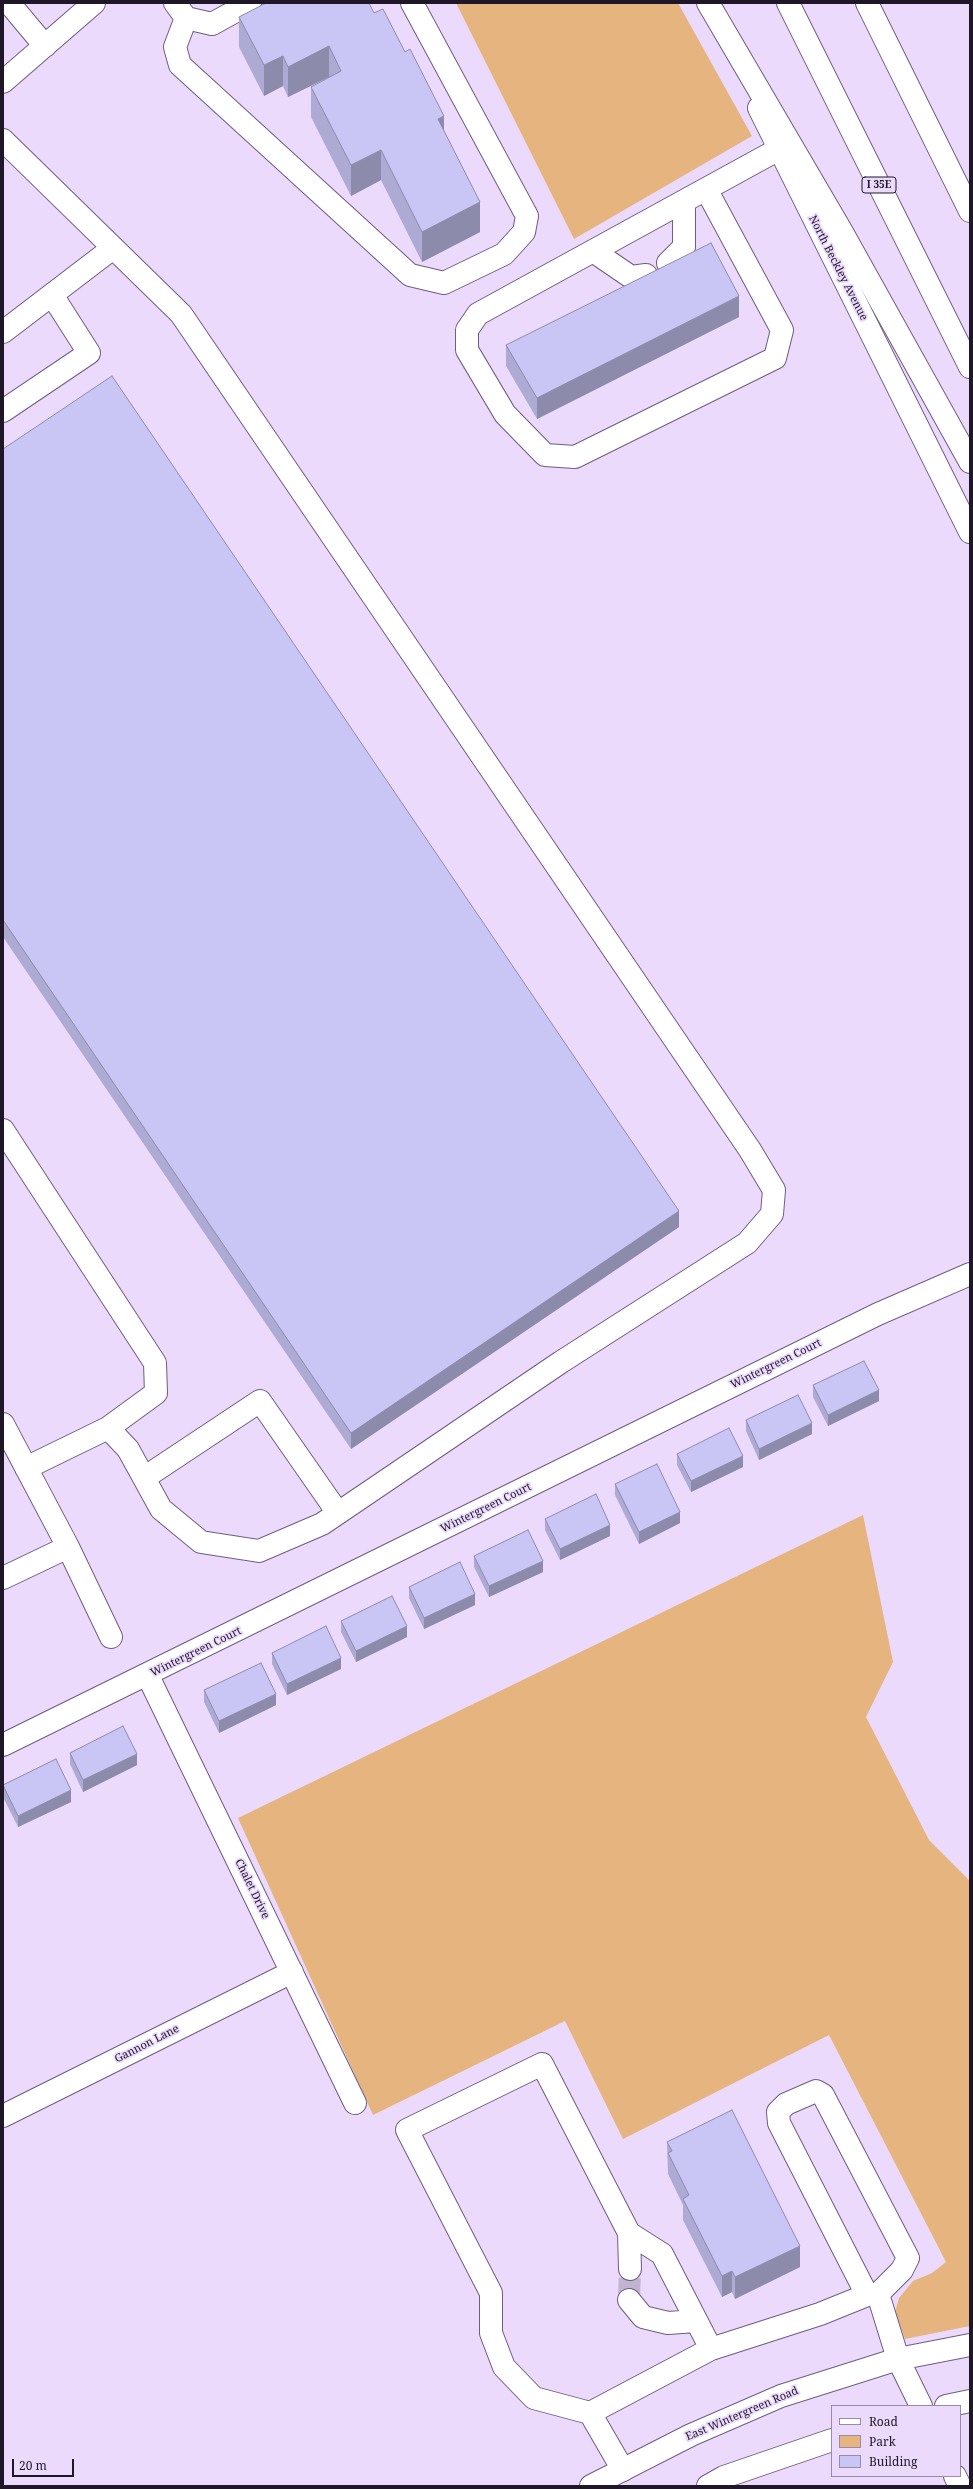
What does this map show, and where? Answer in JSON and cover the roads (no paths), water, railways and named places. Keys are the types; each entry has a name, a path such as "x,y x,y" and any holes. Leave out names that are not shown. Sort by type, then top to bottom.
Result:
{"main road":[{"path":"9,3 45,46"},
{"path":"3,82 94,3"},
{"path":"250,3 212,24 181,11 174,47 180,65 410,275 444,283 504,254 524,232 527,216 412,3"},
{"path":"707,3 842,232 970,462"},
{"name":"North Beckley Avenue","path":"707,3 970,532"},
{"name":"I 35E","path":"788,3 970,367"},
{"path":"867,3 970,211"},
{"path":"3,140 181,314 750,1150 774,1190 772,1214 747,1243 561,1362 322,1524 259,1550 201,1542 161,1509 128,1449 108,1428"},
{"path":"706,189 782,330 776,358 575,457 545,454 505,414 467,350 467,330 478,314 684,201 779,149"},
{"path":"668,263 684,247 684,201"},
{"path":"3,332 113,248"},
{"path":"593,251 631,277 646,275"},
{"path":"3,411 89,353 52,294"},
{"path":"3,1130 155,1363 156,1393 108,1428 26,1468"},
{"name":"Wintergreen Court","path":"3,1745 148,1676 878,1314 970,1274"},
{"path":"144,1478 260,1401 338,1513"},
{"path":"3,1424 68,1547 111,1637"},
{"path":"3,1578 68,1547"},
{"name":"Chalet Drive","path":"148,1676 355,2103"},
{"name":"Gannon Lane","path":"3,2116 292,1972"},
{"path":"630,2269 629,2233 542,2064 407,2130 491,2294 491,2334 504,2367 534,2398 590,2413 710,2349 820,2314 873,2294 902,2270 908,2258 823,2094 816,2092 786,2104 778,2112 779,2123 873,2294 898,2359 921,2405"},
{"path":"629,2233 662,2254 710,2349"},
{"path":"629,2300 643,2317 668,2323 696,2321"},
{"name":"East Wintergreen Road","path":"591,2486 691,2435 781,2396 898,2359 970,2345"},
{"path":"951,2405 970,2401"},
{"path":"590,2413 623,2470"},
{"path":"708,2486 724,2477 831,2440"},
{"path":"956,2477 960,2486"}],"tunnel":[{"path":"629,2300 630,2269"}]}
